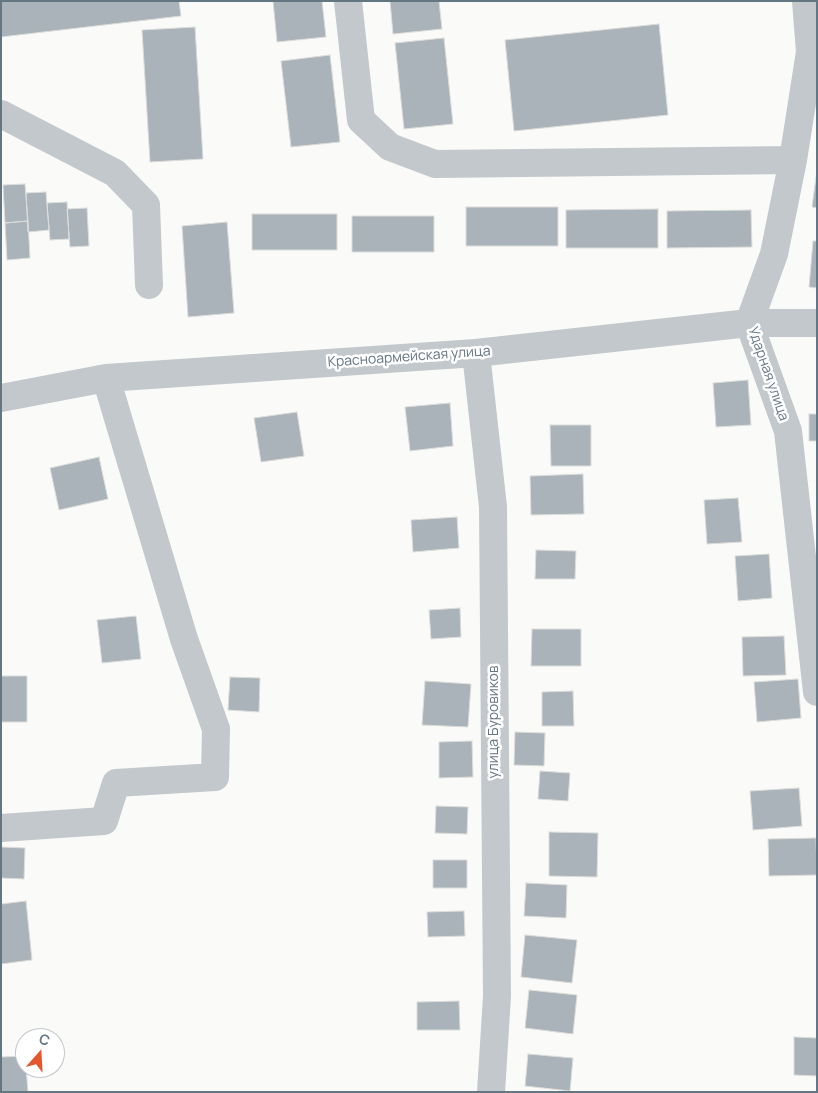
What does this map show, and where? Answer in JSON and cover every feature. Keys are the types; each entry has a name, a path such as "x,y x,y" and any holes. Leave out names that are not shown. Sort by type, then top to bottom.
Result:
{"street":[{"path":"348,1 361,120 390,147 435,164 793,160"},
{"name":"Ударная улица","path":"806,1 810,52 793,160 774,254 749,323 788,431 817,692"},
{"path":"1,114 115,173 146,205 149,284"},
{"name":"Красноармейская улица","path":"1,398 106,378 476,354 749,323 817,323"},
{"name":"улица Буровиков","path":"476,354 493,507 497,996 491,1092"},
{"path":"1,828 104,821 116,783 215,777 216,729 184,639 106,378"}],"building":[{"path":"1,1 179,1 181,16 1,37"},
{"path":"273,1 322,1 326,37 277,42"},
{"path":"390,1 439,1 442,29 393,34"},
{"path":"659,24 668,115 514,131 505,40"},
{"path":"195,27 203,159 150,162 142,30"},
{"path":"444,38 453,124 404,129 395,43"},
{"path":"330,55 340,142 291,147 281,61"},
{"path":"817,170 817,208 812,207"},
{"path":"25,184 28,221 5,223 3,185"},
{"path":"46,192 49,230 28,232 26,193"},
{"path":"67,202 69,239 50,240 47,203"},
{"path":"466,207 558,207 558,246 466,246"},
{"path":"87,208 89,246 70,247 67,209"},
{"path":"658,209 658,248 566,248 566,210"},
{"path":"751,210 752,247 667,248 667,211"},
{"path":"252,214 337,214 337,250 252,250"},
{"path":"352,216 434,216 434,252 352,252"},
{"path":"28,221 30,258 7,260 5,223"},
{"path":"227,222 234,313 188,317 182,226"},
{"path":"813,241 817,241 817,288 809,287"},
{"path":"748,380 751,425 716,427 713,383"},
{"path":"450,403 453,446 410,451 405,407"},
{"path":"297,412 304,456 261,462 254,418"},
{"path":"809,414 817,414 817,441 809,441"},
{"path":"550,425 591,425 591,466 551,466"},
{"path":"99,457 108,499 59,510 50,468"},
{"path":"583,474 584,514 531,515 530,476"},
{"path":"738,498 742,542 707,544 704,500"},
{"path":"457,517 459,548 413,552 411,520"},
{"path":"536,550 576,551 575,579 535,579"},
{"path":"769,554 772,598 738,601 735,556"},
{"path":"460,608 461,637 431,639 429,610"},
{"path":"136,616 141,659 102,663 97,620"},
{"path":"532,629 581,629 581,666 531,666"},
{"path":"784,636 786,675 743,676 742,637"},
{"path":"1,676 27,676 27,722 1,722"},
{"path":"230,677 260,678 259,712 228,710"},
{"path":"798,679 801,718 757,722 754,682"},
{"path":"425,681 471,684 468,727 422,725"},
{"path":"573,691 574,726 542,726 542,692"},
{"path":"515,732 545,733 544,766 514,765"},
{"path":"472,741 473,777 439,778 439,742"},
{"path":"540,771 570,773 568,801 538,799"},
{"path":"799,788 802,826 753,830 750,791"},
{"path":"436,806 468,807 467,834 435,833"},
{"path":"549,832 598,833 597,877 549,876"},
{"path":"816,838 817,875 769,876 768,839"},
{"path":"1,847 25,848 24,879 1,878"},
{"path":"433,860 467,860 467,888 433,888"},
{"path":"526,883 567,885 566,918 524,916"},
{"path":"26,901 32,960 1,964 1,904"},
{"path":"464,911 465,936 428,937 427,912"},
{"path":"525,935 577,940 572,983 521,977"},
{"path":"529,990 577,995 573,1034 525,1028"},
{"path":"459,1001 460,1030 417,1030 417,1002"},
{"path":"794,1037 817,1038 817,1076 794,1075"},
{"path":"528,1054 573,1058 570,1091 525,1086"},
{"path":"15,1056 15,1078 27,1078 28,1092 1,1092 1,1057"}]}
